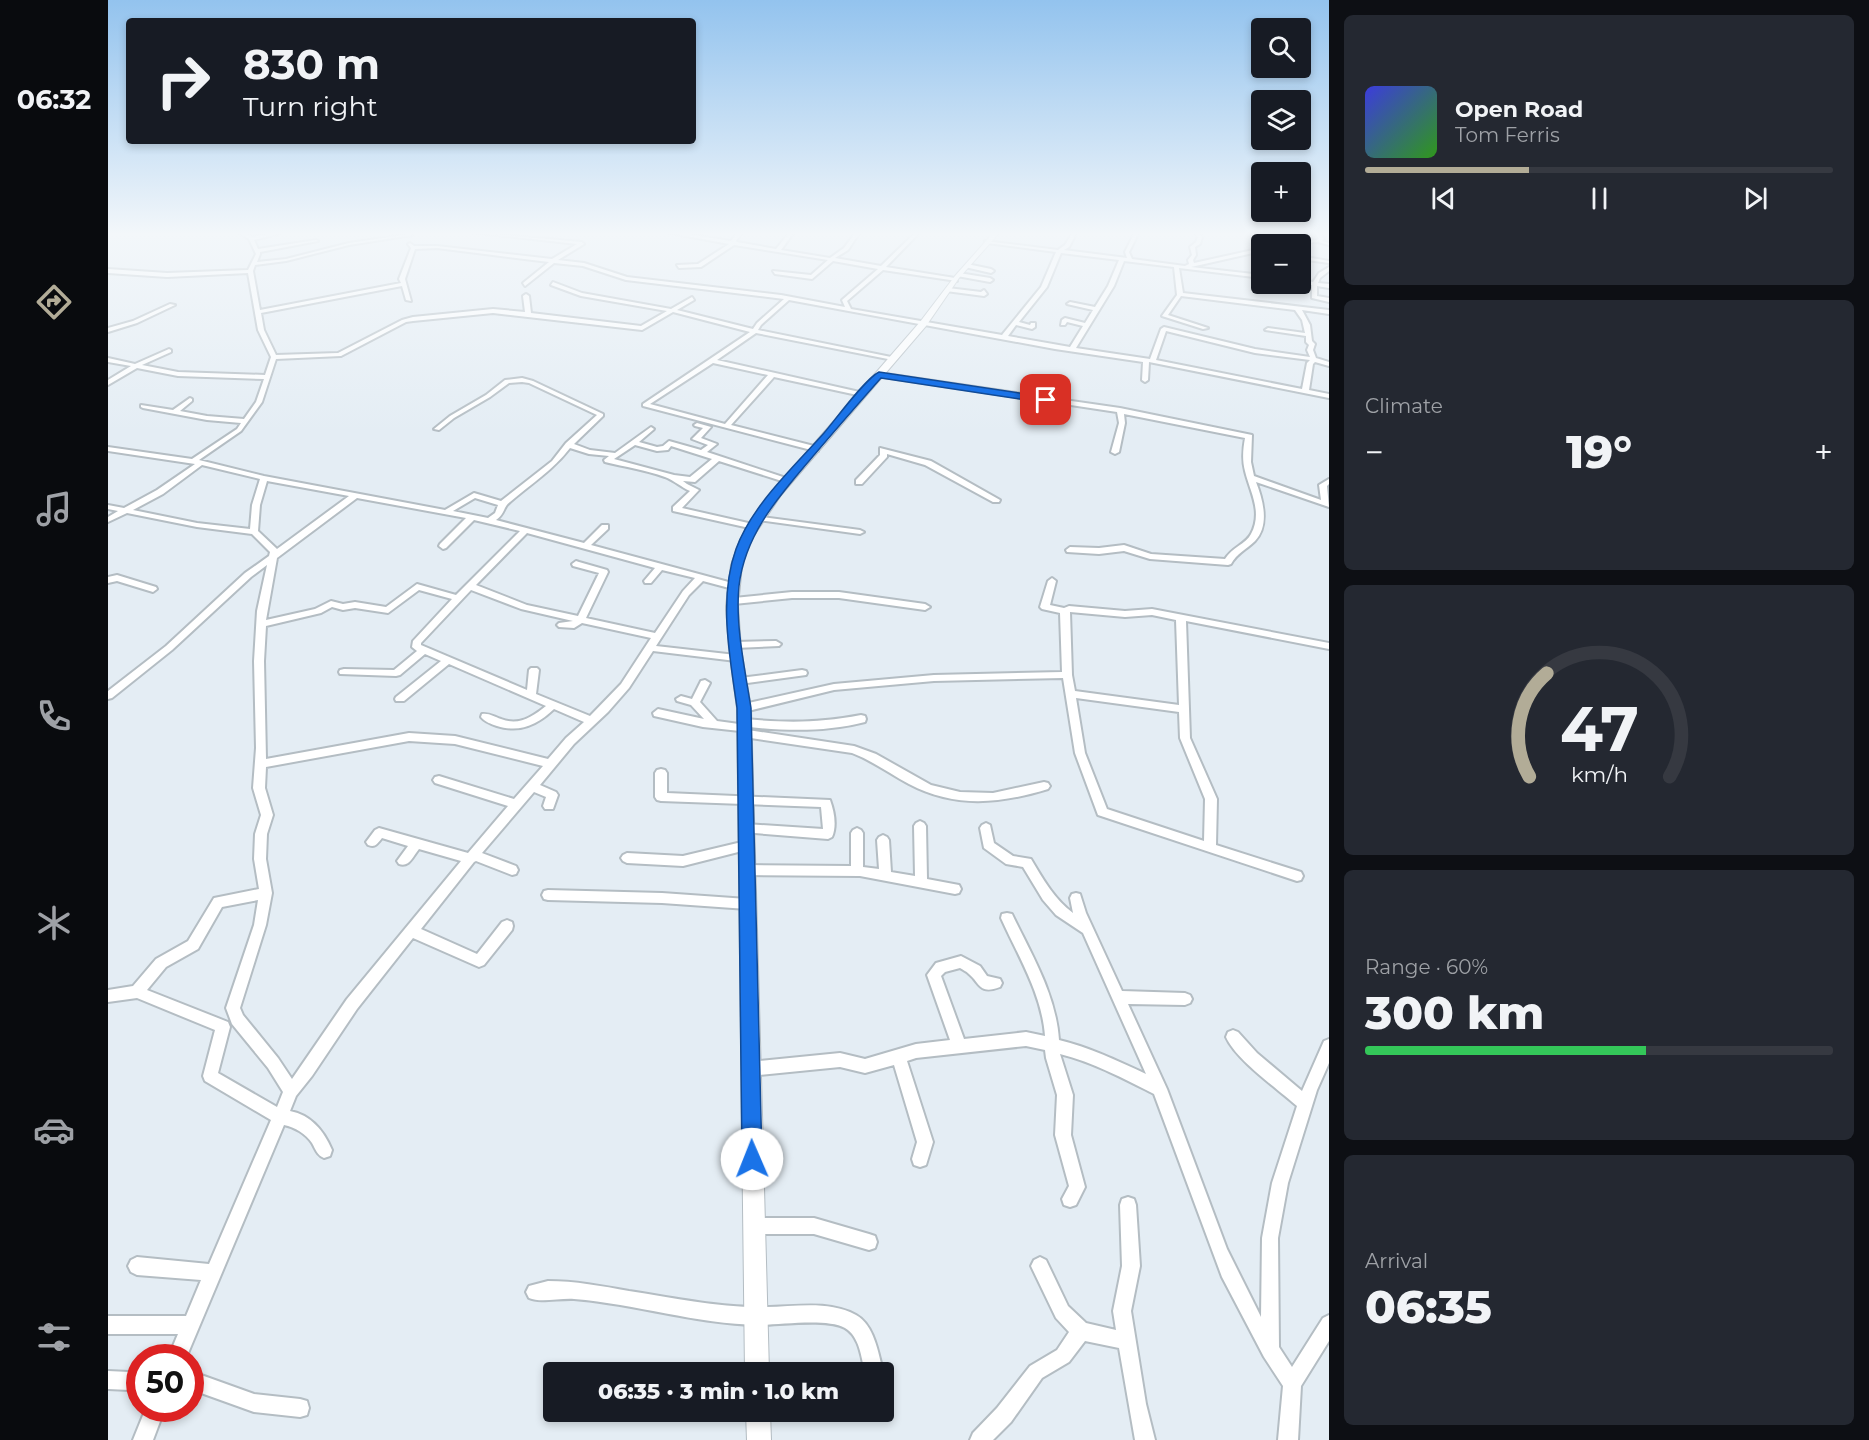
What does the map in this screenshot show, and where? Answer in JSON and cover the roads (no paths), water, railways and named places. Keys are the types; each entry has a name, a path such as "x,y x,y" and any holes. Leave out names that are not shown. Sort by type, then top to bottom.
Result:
{"main road":[{"path":"757,1362 744,723 736,652 733,594 741,549 756,523 788,480 924,323 941,299"},
{"path":"758,1422 759,1440"}],"street":[{"path":"108,520 160,492 238,430 259,402 274,357 261,330 257,299"},
{"path":"259,312 325,299"},
{"path":"526,299 528,314"},
{"path":"609,299 893,358"},
{"path":"396,320 493,311 642,328 692,299"},
{"path":"787,299 759,324 755,331 645,405 815,449"},
{"path":"794,299 1072,349 1149,360 1329,396"},
{"path":"846,299 844,301 849,310"},
{"path":"1004,337 1034,299"},
{"path":"1072,349 1102,299"},
{"path":"1176,299 1165,316 1205,328"},
{"path":"1210,299 1269,309 1329,312"},
{"path":"1070,304 1095,309"},
{"path":"108,330 135,322 172,305"},
{"path":"1297,309 1302,314 1309,342 1312,344 1310,350 1314,359"},
{"path":"274,357 339,355 404,321"},
{"path":"1063,324 1065,321 1085,325"},
{"path":"1014,324 1032,327 1034,324"},
{"path":"641,339 642,328"},
{"path":"1145,380 1149,360 1164,329 1255,351 1314,359 1329,364"},
{"path":"1268,330 1309,335"},
{"path":"108,383 169,351"},
{"path":"1305,392 1310,363 1314,359"},
{"path":"108,360 178,374 267,376"},
{"path":"712,362 862,394"},
{"path":"728,428 772,375"},
{"path":"879,375 1120,410 1249,437 1247,464 1261,506 1256,535 1251,542 1236,549 1228,562 1150,556 1124,548 1099,551 1070,550"},
{"path":"437,429 507,381 522,380 601,414 569,445 555,463 503,504 499,514 488,521"},
{"path":"175,411 190,400"},
{"path":"143,406 207,418 246,421"},
{"path":"1115,452 1122,423 1120,410"},
{"path":"696,425 708,428 696,439 713,444 702,453"},
{"path":"569,445 589,452 616,455 651,429 634,443 657,448 665,448 669,443 788,480"},
{"path":"630,446 608,460 692,480 718,458"},
{"path":"108,450 197,462 264,478 488,521 701,577 733,594 839,595 925,607"},
{"path":"859,482 884,455 883,450 928,463 996,500"},
{"path":"672,477 684,486 695,490 676,509 756,523 860,532"},
{"path":"264,478 258,491 257,512 252,522 254,532 274,551 261,624 259,661 261,748 259,788 267,815 261,834 260,859 266,893 260,925 233,1008 237,1020 273,1063 291,1091"},
{"path":"1251,478 1326,504 1323,485 1329,481"},
{"path":"108,696 168,648 239,582 356,495"},
{"path":"445,513 474,495 503,504"},
{"path":"108,507 197,525 254,532"},
{"path":"443,546 471,518"},
{"path":"585,547 605,527"},
{"path":"524,532 416,643 417,647 591,721"},
{"path":"562,625 574,626 581,620 603,572 576,564"},
{"path":"648,581 662,566"},
{"path":"183,1344 291,1091 308,1071 352,1004 472,857 551,764 626,686 686,593 701,577"},
{"path":"108,580 117,578 153,589"},
{"path":"1052,581 1045,607 1065,611 1069,609 1125,614 1152,612 1329,646"},
{"path":"470,586 524,607 658,637"},
{"path":"261,624 318,611 331,604 343,607 355,604 388,610 417,587 458,598"},
{"path":"1065,611 1067,675 1080,753 1102,812 1297,876"},
{"path":"1181,617 1182,709 1185,738 1211,800 1210,846"},
{"path":"650,648 736,652 776,644"},
{"path":"344,672 396,673 423,651"},
{"path":"400,699 447,661"},
{"path":"531,696 534,670"},
{"path":"740,681 802,673"},
{"path":"744,723 834,687 934,678 1067,675"},
{"path":"696,703 705,683"},
{"path":"1071,694 1182,709"},
{"path":"681,699 696,703 714,724"},
{"path":"486,717 501,724 520,727 540,718 553,705"},
{"path":"658,713 714,724 744,723 788,728 829,725 861,719"},
{"path":"744,723 777,736 857,750 882,762 912,781 952,797 1007,796 1044,786"},
{"path":"260,764 409,737 455,740 551,764"},
{"path":"661,773 661,797 826,803 828,834 746,829"},
{"path":"439,780 516,804"},
{"path":"532,786 552,795 549,807"},
{"path":"920,826 921,881"},
{"path":"986,828 988,845 1010,861 1027,862 1047,896 1061,911 1089,931"},
{"path":"372,842 379,833 472,857 512,870"},
{"path":"857,834 857,871"},
{"path":"884,840 885,875"},
{"path":"403,861 416,844"},
{"path":"627,858 683,861 746,846"},
{"path":"747,870 857,871 955,889"},
{"path":"136,992 161,963 193,945 218,902 266,893"},
{"path":"548,895 662,898 747,904"},
{"path":"1076,898 1077,908 1089,931 1100,961 1119,997 1172,1115 1212,1232 1270,1351 1292,1384"},
{"path":"1006,918 1044,996 1051,1025 1050,1045 1065,1095 1063,1135 1077,1187 1070,1199"},
{"path":"411,931 479,961 507,926"},
{"path":"959,1045 934,975 941,967 961,962 975,970 983,982 995,983"},
{"path":"108,996 136,992 223,1027 210,1076 280,1117 297,1120 316,1135 324,1150"},
{"path":"1119,997 1185,999"},
{"path":"1233,1037 1252,1058 1306,1104"},
{"path":"750,1069 840,1060 865,1066 898,1055 959,1045 1026,1039 1073,1050 1118,1068 1160,1089"},
{"path":"1270,1351 1270,1238 1280,1183 1306,1104 1329,1046"},
{"path":"898,1055 925,1142 920,1158"},
{"path":"1128,1205 1131,1266 1122,1311 1145,1440"},
{"path":"754,1226 814,1226 869,1242"},
{"path":"137,1266 213,1273"},
{"path":"1040,1266 1062,1312 1081,1331 1126,1341"},
{"path":"535,1292 547,1289 601,1294 678,1308 756,1316 833,1316 851,1322 863,1333 871,1362"},
{"path":"108,1324 191,1325"},
{"path":"980,1440 1004,1415 1036,1372 1063,1356 1081,1331"},
{"path":"1288,1440 1292,1384 1327,1332"},
{"path":"108,1380 126,1381"},
{"path":"204,1385 255,1403 300,1408"},
{"path":"143,1440 150,1422"}]}
